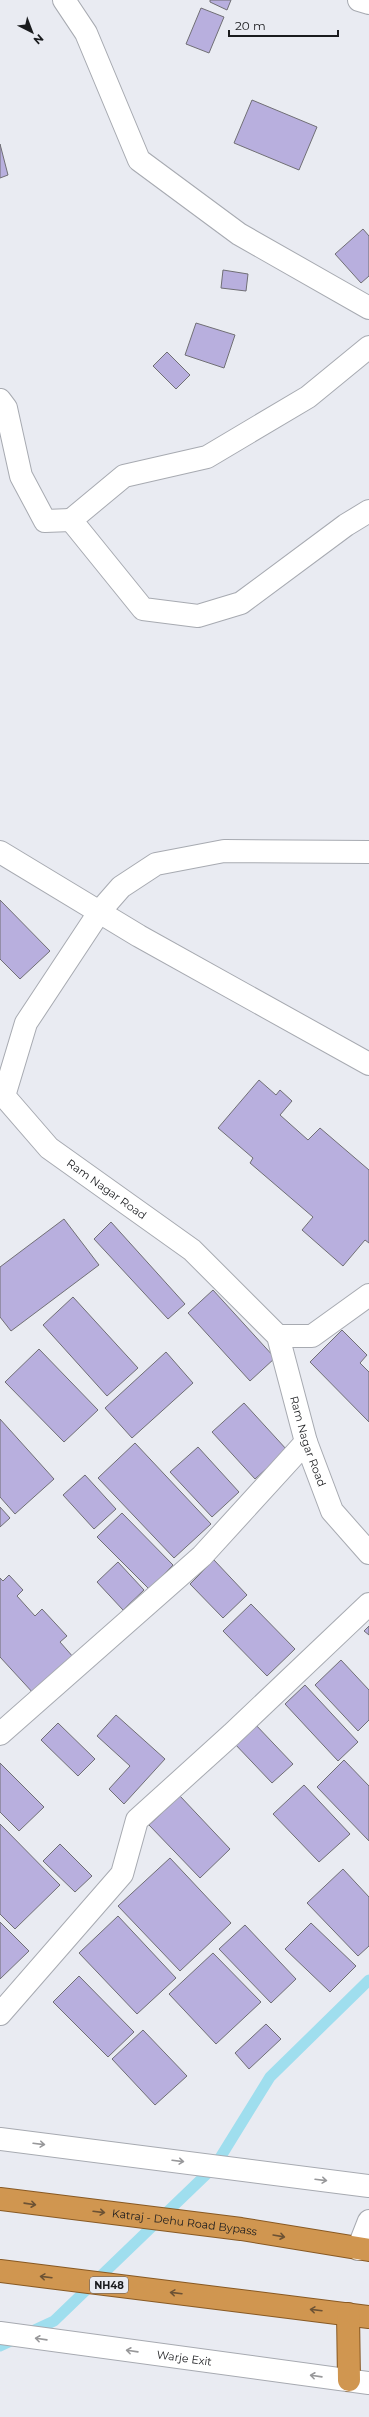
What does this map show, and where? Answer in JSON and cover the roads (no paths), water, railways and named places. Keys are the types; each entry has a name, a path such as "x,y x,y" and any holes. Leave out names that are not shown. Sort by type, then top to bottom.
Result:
{"highway":[{"name":"Katraj - Dehu Road Bypass","path":"0,2200 241,2229 364,2250"},
{"name":"NH48","path":"2,2271 369,2317"},
{"path":"348,2314 359,2382"}],"street":[{"path":"64,0 86,33 139,160 239,234 369,308"},
{"path":"359,0 369,3"},
{"path":"0,400 6,408 21,476 46,521 71,520 124,476 207,457 308,397 369,347"},
{"path":"71,520 143,609 198,616 241,603 346,525 369,511"},
{"name":"Ram Nagar Road","path":"369,852 224,851 156,864 121,887 100,911 26,1023 2,1094 49,1148 192,1250 278,1336 306,1442 332,1511 369,1553"},
{"path":"0,852 100,911 139,936 369,1064"},
{"path":"278,1336 312,1336 369,1296"},
{"path":"0,1734 202,1556 306,1442"},
{"path":"0,2014 122,1874 137,1820 232,1734 369,1604"},
{"path":"0,2139 369,2186"},
{"path":"364,2250 369,2221"},
{"name":"Warje Exit","path":"0,2333 359,2382"}],"waterway":[{"path":"0,2346 54,2321 215,2166 270,2077 369,1980"}]}
